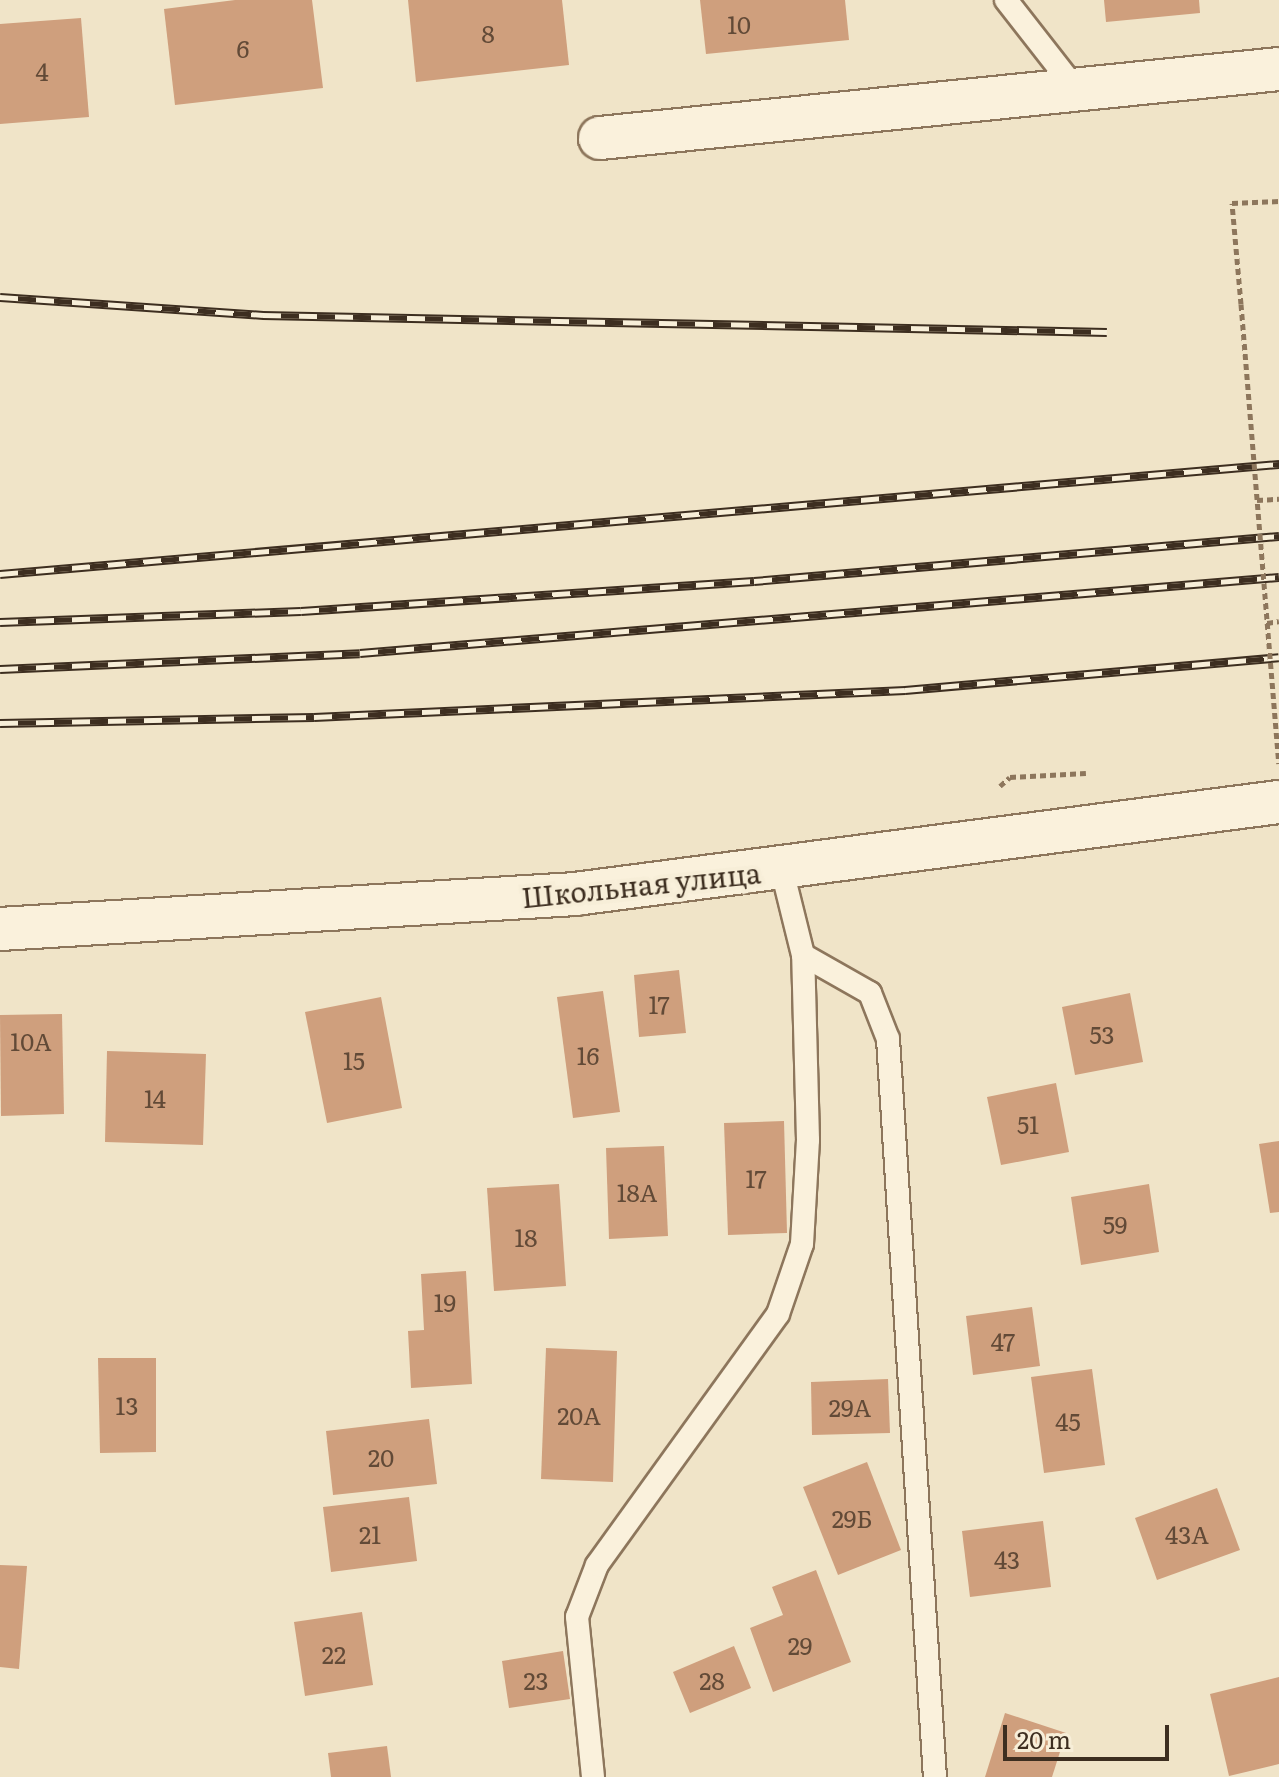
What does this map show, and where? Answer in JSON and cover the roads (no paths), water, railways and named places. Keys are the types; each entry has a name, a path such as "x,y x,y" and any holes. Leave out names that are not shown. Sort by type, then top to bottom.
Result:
{"street":[{"path":"600,138 1279,69"},
{"name":"Школьная улица","path":"0,929 575,894 782,870 1279,802"}],"lane":[{"path":"1006,0 1077,91"},
{"path":"593,1777 577,1617 597,1565 778,1314 802,1244 808,1140 803,955 782,870"},
{"path":"803,955 870,993 888,1039 935,1777"}],"railway":[{"path":"0,297 263,315 1107,332"},
{"path":"0,574 1279,464"},
{"path":"0,622 301,611 754,581 1279,536"},
{"path":"0,669 360,653 1279,577"},
{"path":"0,723 314,717 905,690 1279,657"}]}
